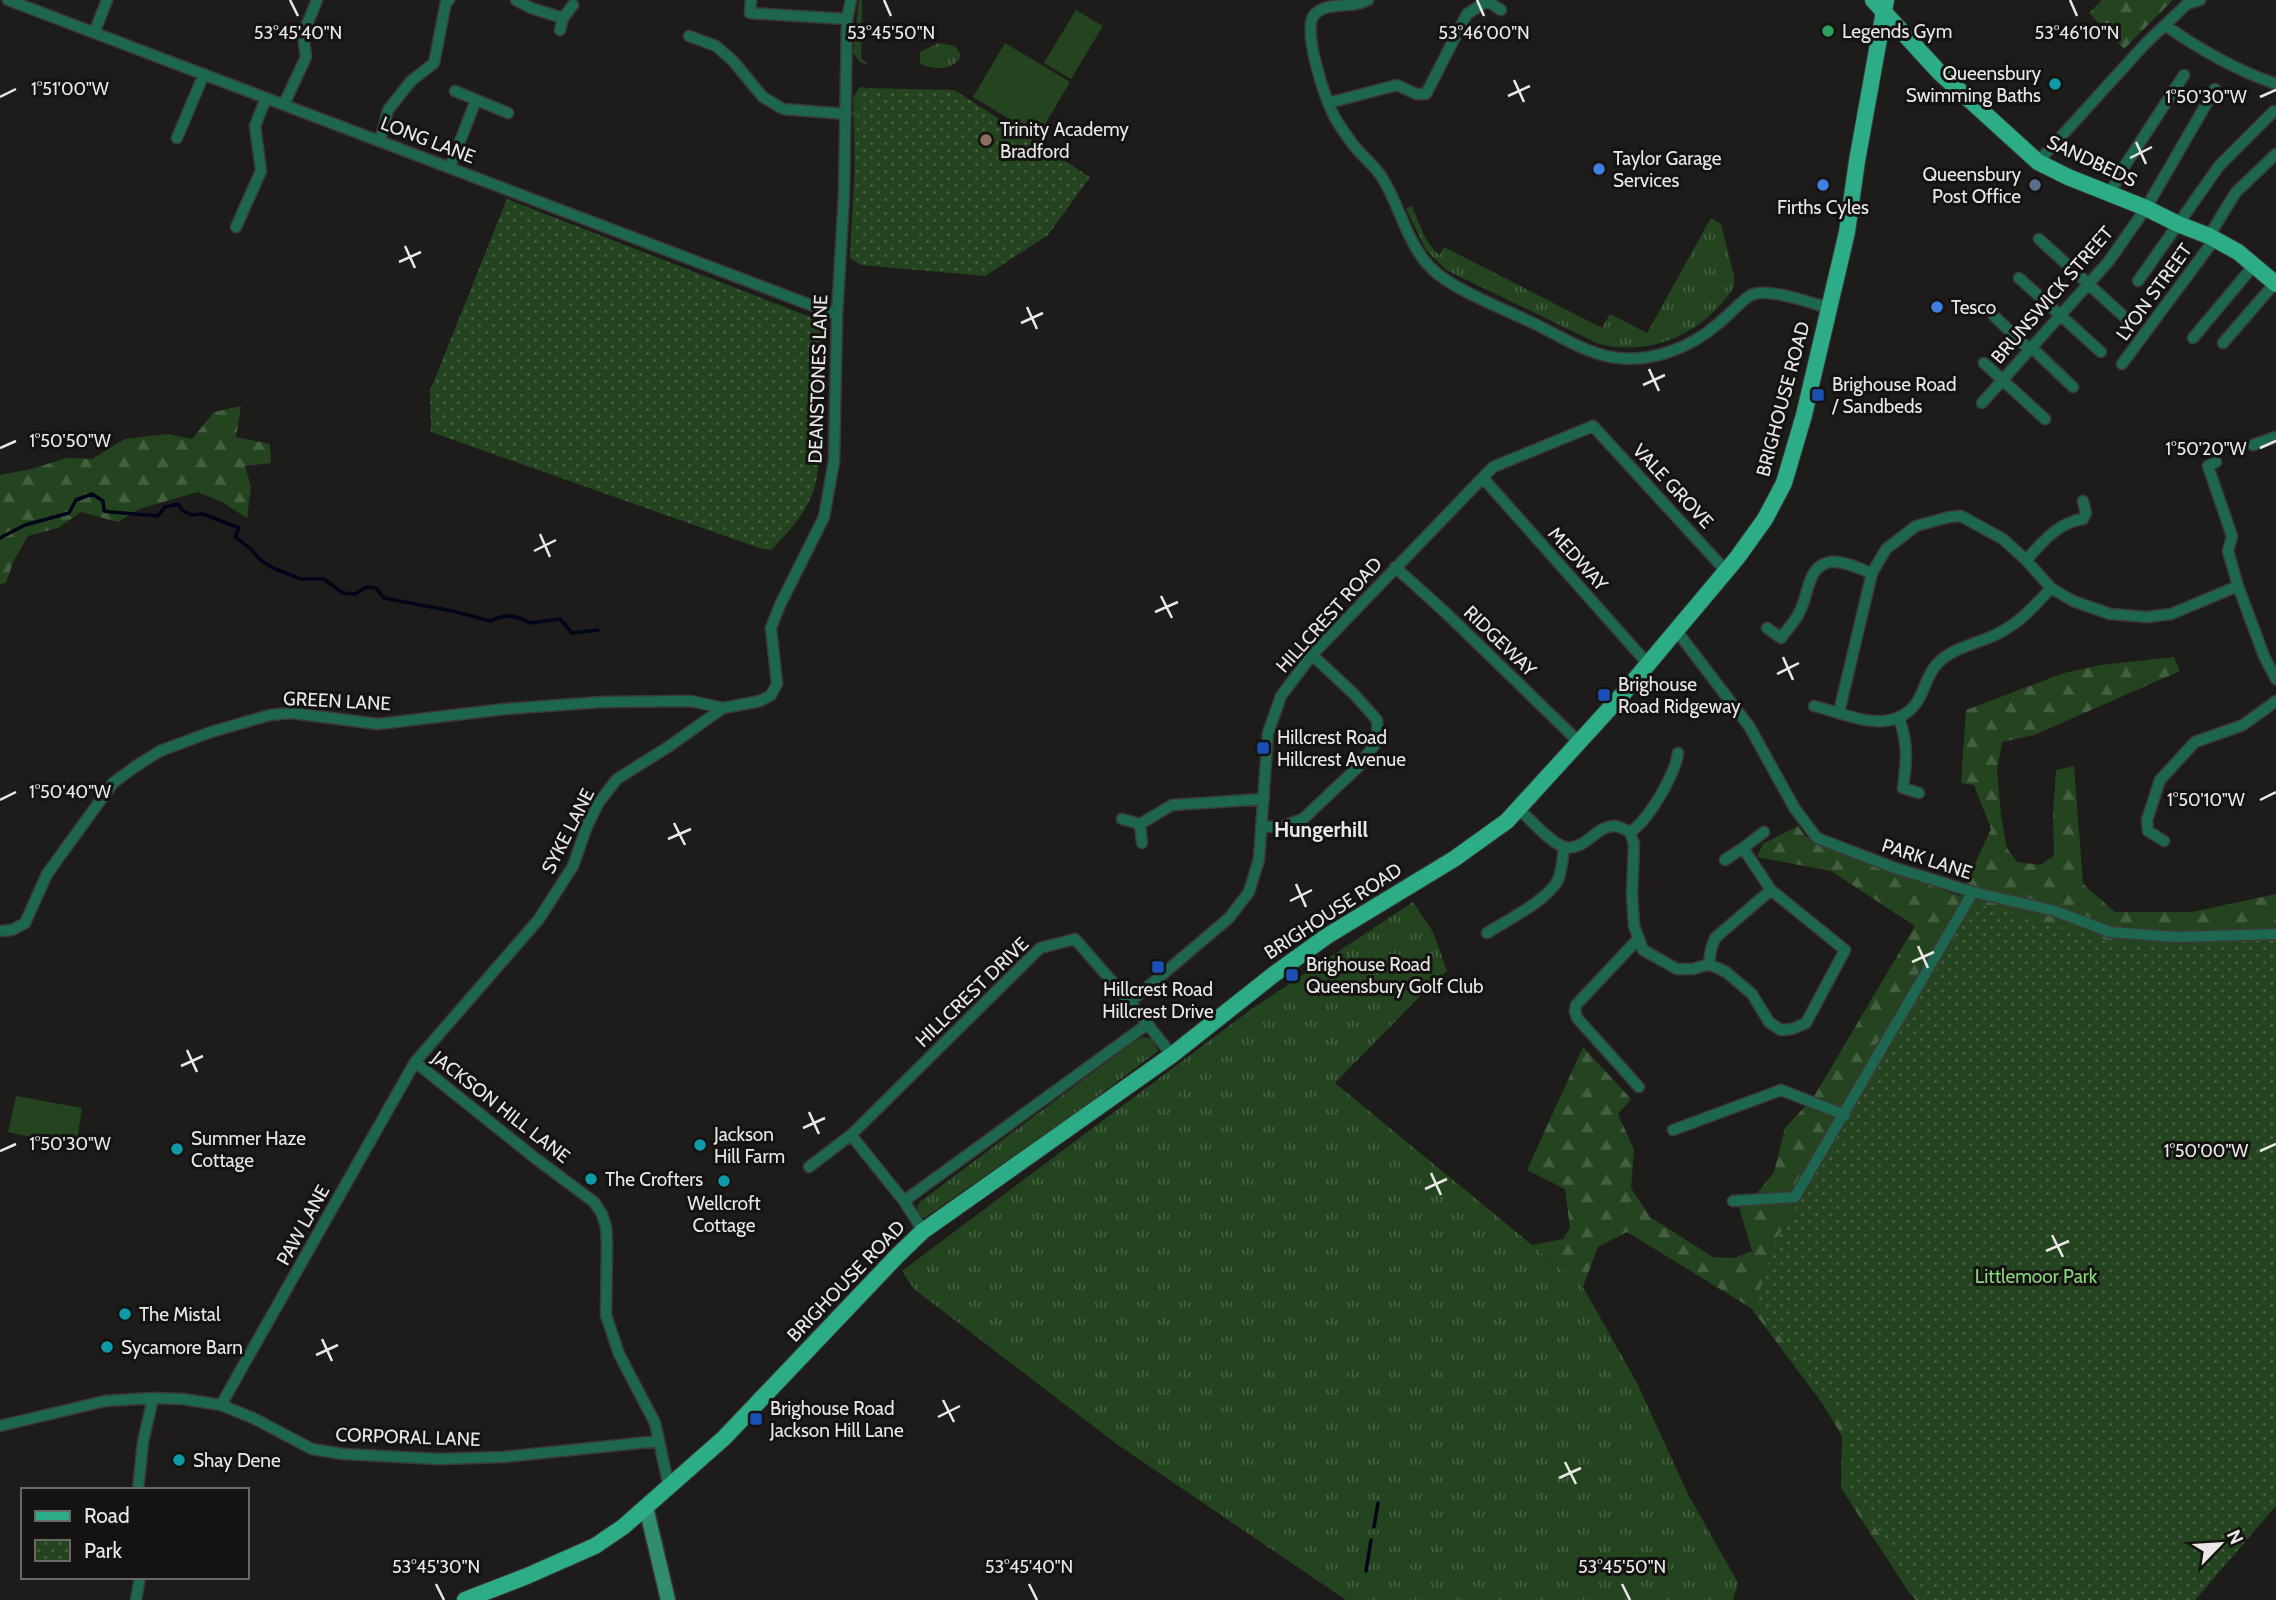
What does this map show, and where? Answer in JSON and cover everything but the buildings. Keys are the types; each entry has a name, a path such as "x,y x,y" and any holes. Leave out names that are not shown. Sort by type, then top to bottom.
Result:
{"main road":[{"name":"SANDBEDS","path":"1872,0 1885,6 1939,72 2038,162 2212,238 2238,252 2276,283"},
{"name":"BRIGHOUSE ROAD","path":"465,1600 595,1546 623,1527 724,1438 923,1231 1172,1055 1327,936 1454,859 1507,821 1580,743 1726,571 1765,519 1784,483 1804,415 1847,232 1885,6"}],"street":[{"name":"LONG LANE","path":"8,0 32,4 94,33 837,315"},
{"path":"94,33 107,0"},
{"path":"284,104 306,57 303,34 317,0"},
{"path":"380,141 388,110 411,81 434,63 446,2 449,0"},
{"path":"516,0 531,8 563,18"},
{"path":"751,0 750,13 847,19"},
{"name":"DEANSTONES LANE","path":"723,708 760,701 771,695 776,684 771,628 824,517 834,461 837,315 844,195 847,19 851,0"},
{"path":"1368,0 1354,5 1329,4 1320,9 1312,17 1311,38 1328,103 1335,117 1353,145 1385,181 1418,251 1438,274 1573,343 1612,357 1650,358 1684,348 1710,331 1752,295 1773,293 1829,307"},
{"path":"2038,162 2144,44 2188,4 2200,0"},
{"path":"1328,103 1398,85 1416,94 1426,94 1467,14 1487,1 1501,10"},
{"path":"560,30 563,18 573,5"},
{"path":"2165,25 2200,50 2250,75 2276,84"},
{"path":"690,36 716,46 733,61 763,97 783,109 846,114"},
{"path":"177,138 204,74"},
{"path":"2110,194 2127,160 2184,75"},
{"name":"BRUNSWICK STREET","path":"1982,403 2109,261 2146,208 2215,89"},
{"path":"455,91 508,113"},
{"path":"236,227 261,171 255,126 266,98"},
{"path":"450,167 477,100"},
{"path":"2138,281 2219,166 2274,111"},
{"name":"LYON STREET","path":"2122,364 2212,238 2236,192 2276,154"},
{"path":"2039,239 2130,322"},
{"path":"2193,338 2255,264"},
{"path":"2019,278 2101,352"},
{"path":"2223,343 2276,283"},
{"path":"1994,316 2073,387"},
{"path":"1984,363 2045,419"},
{"name":"VALE GROVE","path":"1593,426 1726,571"},
{"name":"HILLCREST ROAD","path":"1130,1002 1229,918 1249,892 1259,859 1263,827 1268,733 1281,696 1312,655 1493,467 1593,426"},
{"path":"2253,445 2276,437"},
{"path":"2208,466 2232,536 2228,551 2238,586 2264,656 2276,680"},
{"name":"MEDWAY","path":"1483,478 1648,664"},
{"path":"2026,560 2055,530 2073,521 2083,520 2086,513 2083,501"},
{"path":"1839,712 1872,573 1886,549 1916,526 1961,516 2003,539 2051,588 2073,601 2110,614 2147,617 2171,614 2238,586"},
{"path":"1767,628 1781,638 1799,614 1807,596 1810,578 1819,566 1832,561 1872,573"},
{"name":"RIDGEWAY","path":"1395,567 1580,743"},
{"path":"1814,706 1874,722 1899,717 1915,705 1938,662 1950,653 1997,635 2021,620 2051,588"},
{"name":"PARK LANE","path":"1676,629 1749,726 1795,809 1817,838 1895,868 1973,892 2055,911 2110,932 2177,937 2276,933"},
{"path":"1263,827 1283,827 1303,819 1358,767 1378,740 1377,720 1354,694 1312,655"},
{"name":"GREEN LANE","path":"0,931 12,930 24,923 47,874 113,783 160,751 211,732 270,715 291,713 378,724 505,709 602,702 691,701 723,708"},
{"path":"2164,841 2148,831 2147,820 2160,780 2195,742 2243,725 2276,701"},
{"name":"SYKE LANE","path":"415,1062 539,919 573,866 599,802 617,779 723,708"},
{"path":"1899,717 1908,756 1903,788 1919,793"},
{"path":"1630,832 1639,826 1654,807 1680,762"},
{"path":"1122,819 1140,824 1172,805 1264,800"},
{"path":"1519,809 1564,847 1575,847 1605,828 1616,825 1630,832 1634,844 1634,926 1643,950 1677,969 1693,969 1709,964 1726,972 1752,994 1769,1022 1781,1030 1792,1030 1806,1023 1845,950 1771,890 1744,848"},
{"path":"1140,824 1142,843"},
{"path":"1726,860 1764,832"},
{"path":"1487,933 1553,887 1559,878 1564,847"},
{"path":"1709,964 1715,937 1771,890"},
{"path":"1733,1201 1796,1197 1973,892"},
{"name":"HILLCREST DRIVE","path":"809,1167 852,1135 1040,948 1075,939 1172,1055"},
{"path":"1639,939 1576,1005 1574,1011 1577,1018 1639,1087"},
{"path":"904,1201 1146,1025"},
{"name":"PAW LANE","path":"221,1405 415,1062"},
{"name":"JACKSON HILL LANE","path":"415,1062 594,1202 602,1214 607,1242 606,1315 619,1354 654,1423 670,1487"},
{"path":"1673,1130 1782,1090 1844,1115"},
{"path":"852,1135 904,1201 923,1231"},
{"path":"138,1488 143,1442 153,1398"},
{"name":"CORPORAL LANE","path":"0,1426 104,1401 153,1398 221,1405 312,1448 343,1454 439,1459 503,1457 659,1441"},
{"path":"646,1507 668,1600"},
{"path":"136,1600 139,1579"}],"green space":[{"path":"859,0 862,0 861,57 867,65 860,62 853,53"},
{"path":"2102,0 2173,0 2124,49 2089,13"},
{"path":"1076,10 1103,26 1071,79 1044,63"},
{"path":"939,43 955,46 961,56 958,61 943,68 920,64 920,52"},
{"path":"1005,43 1070,82 1038,136 973,97"},
{"path":"866,86 859,93 855,177 853,98 859,88"},
{"path":"859,88 954,90 1090,177 1048,235 985,276 861,265 850,258"},
{"path":"507,199 818,320 822,342 818,384 817,479 813,493 798,520 771,550 431,432 430,391"},
{"path":"1412,206 1427,240 1440,255 1444,247 1602,328 1610,314 1647,333 1711,218 1721,224 1734,276 1734,287 1708,317 1676,338 1639,347 1599,344 1446,270 1426,250 1406,209"},
{"path":"241,406 236,437 270,444 271,463 245,466 251,487 247,518 222,502 198,492 139,509 118,522 81,512 58,528 28,536 14,560 6,583 0,584 0,475 67,458 92,459 125,439 167,434 192,439 214,412"},
{"name":"Littlemoor Park","path":"2174,657 2180,671 2034,735 2002,742 1997,771 2007,848 2017,862 2040,865 2054,856 2056,770 2074,766 2083,884 2115,912 2192,912 2276,894 2276,975 1986,1600 1916,1600 1841,1488 1842,1436 1822,1403 1751,1308 1627,1232 1598,1247 1583,1287 1532,1245 1563,1239 1570,1228 1565,1189 1527,1170 1583,1047 1631,1099 1618,1114 1634,1150 1631,1188 1650,1217 1713,1257 1734,1258 1752,1251 1739,1207 1759,1191 1774,1172 1785,1128 1813,1098 1915,926 1831,871 1757,857 1763,844 1798,826 1805,836 1836,851 1960,896 1991,829 1974,785 1961,783 1966,710 2064,673 2101,665"},
{"path":"1413,902 1433,932 1447,971 1335,1083 1583,1287 1638,1385 1688,1494 1738,1583 1733,1600 1346,1600 1118,1445 914,1289 902,1271 1253,1008"},
{"name":"Littlemoor Park","path":"1975,903 2122,944 2276,939 2276,1506 2195,1600 1924,1600 1911,1586 1849,1485 1848,1445 1844,1423 1762,1313 1757,1297 1776,1240"},
{"path":"1143,1037 1153,1039 1158,1051 1078,1111 926,1217 919,1216 917,1206 921,1201"},
{"path":"16,1096 82,1108 76,1147 8,1132"}],"waterway":[{"path":"0,538 25,525 69,513 76,500 92,494 103,501 104,511 111,512 158,516 165,507 178,504 183,511 192,515 203,514 239,528 235,537 273,568 301,579 324,579 343,593 355,594 367,587 376,588 384,598 491,621 510,616 529,623 560,619 572,633 598,630"},
{"path":"1374,1527 1378,1503"},
{"path":"1366,1571 1371,1540"}],"place":[{"name":"Legends Gym","path":"1828,31"},
{"name":"Queensbury Swimming Baths","path":"2055,84"},
{"name":"Trinity Academy Bradford","path":"986,140"},
{"name":"Taylor Garage Services","path":"1599,169"},
{"name":"Firths Cyles","path":"1823,185"},
{"name":"Queensbury Post Office","path":"2035,185"},
{"name":"Tesco","path":"1937,307"},
{"name":"Brighouse Road / Sandbeds","path":"1818,395"},
{"name":"Brighouse Road Ridgeway","path":"1604,695"},
{"name":"Hillcrest Road Hillcrest Avenue","path":"1263,748"},
{"name":"Hillcrest Road Hillcrest Drive","path":"1158,967"},
{"name":"Brighouse Road Queensbury Golf Club","path":"1292,975"},
{"name":"Jackson Hill Farm","path":"700,1145"},
{"name":"Summer Haze Cottage","path":"177,1149"},
{"name":"The Crofters","path":"591,1179"},
{"name":"Wellcroft Cottage","path":"724,1181"},
{"name":"The Mistal","path":"125,1314"},
{"name":"Sycamore Barn","path":"107,1347"},
{"name":"Brighouse Road Jackson Hill Lane","path":"756,1419"},
{"name":"Shay Dene","path":"179,1460"}],"district":[{"name":"Hungerhill","path":"1321,829"}]}
